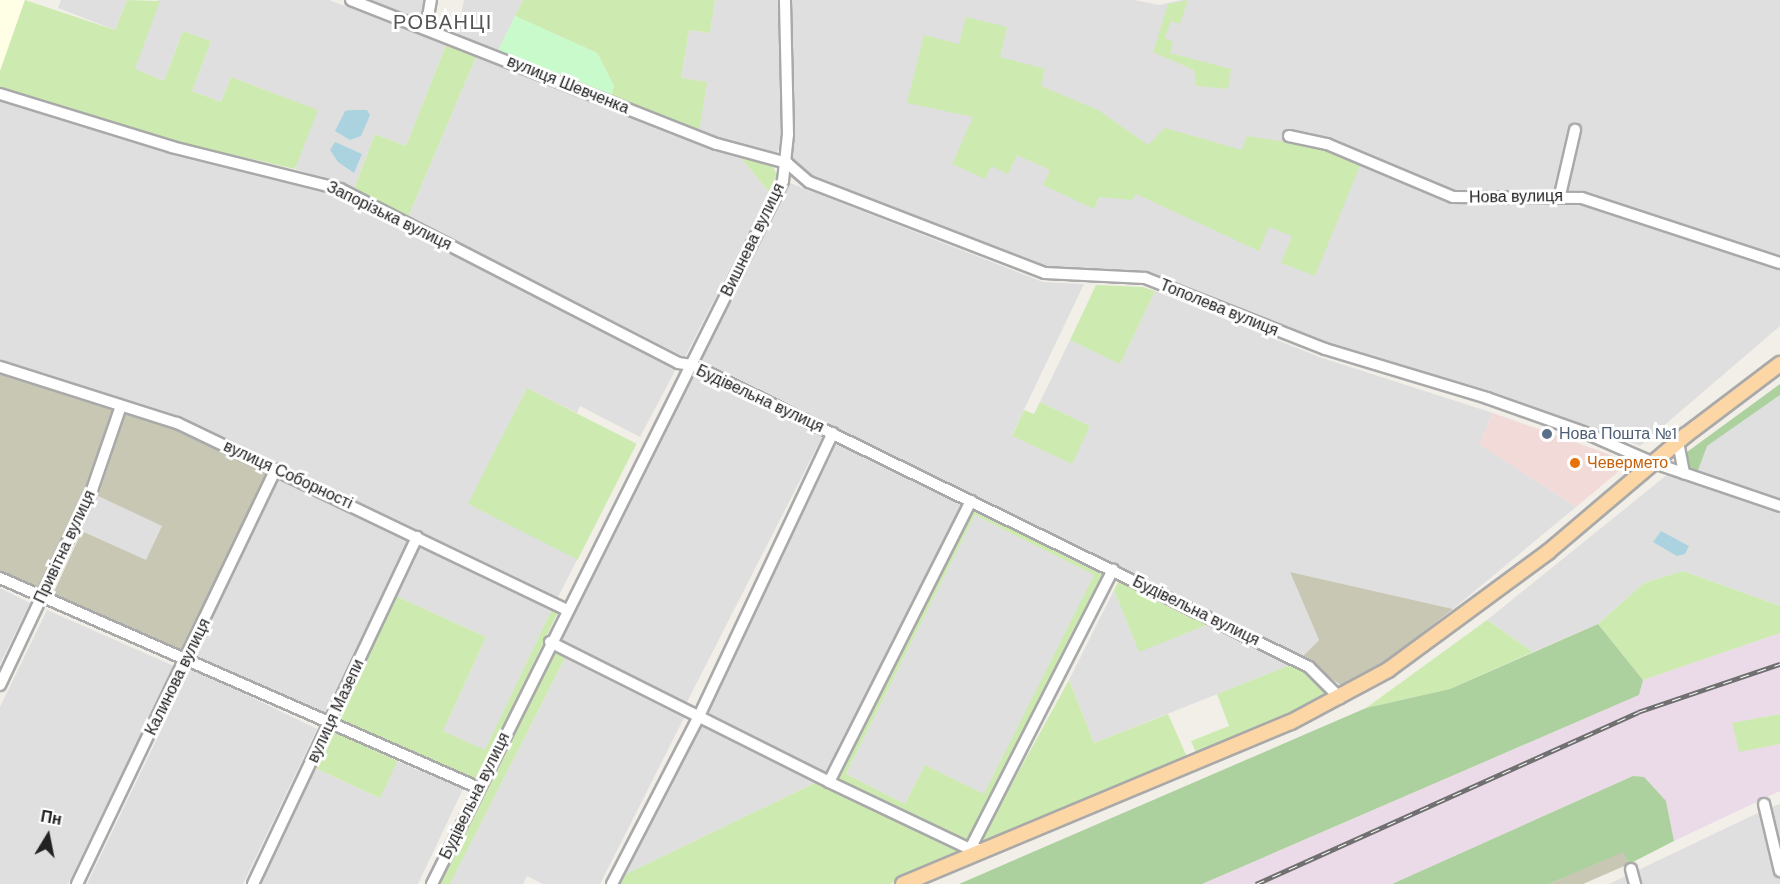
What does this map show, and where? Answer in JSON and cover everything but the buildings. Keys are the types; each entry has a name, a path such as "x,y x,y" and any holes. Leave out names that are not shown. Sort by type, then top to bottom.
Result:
{"main road":[{"path":"903,884 976,849 1291,722 1340,698 1428,642 1548,552 1678,442 1780,364"}],"street":[{"name":"вулиця Шевченка","path":"351,0 717,144 787,163"},
{"path":"426,28 431,0"},
{"name":"Вишнева вулиця","path":"692,365 783,181 787,163 785,0"},
{"name":"Запорізька вулиця","path":"0,94 172,147 332,186 678,363 692,365"},
{"path":"1560,195 1575,130"},
{"name":"Нова вулиця","path":"1288,136 1327,144 1453,198 1560,195 1582,198 1780,263"},
{"name":"Тополева вулиця","path":"787,163 809,182 1045,273 1145,278 1325,349 1486,398 1583,432 1654,463 1780,506"},
{"name":"Будівельна вулиця","path":"432,884 550,642 692,365 1309,667 1340,698"},
{"name":"вулиця Соборності","path":"0,367 177,423 567,609"},
{"name":"Привітна вулиця","path":"0,685 92,490 121,406"},
{"path":"612,884 699,716 833,433"},
{"path":"1678,442 1684,473"},
{"name":"Калинова вулиця","path":"77,884 186,662 276,469"},
{"path":"829,782 971,501"},
{"name":"вулиця Мазепи","path":"253,884 417,537"},
{"path":"550,642 829,782 976,849 1113,570"},
{"path":"0,578 186,662 479,788"},
{"path":"1764,804 1780,870"},
{"path":"1631,868 1635,884"}],"shaded area":[{"path":"0,0 25,0 0,71"},
{"path":"61,0 127,0 115,30 58,8"},
{"path":"158,0 329,0 446,45 406,146 375,134 354,189 295,169 317,110 231,77 221,102 192,91 211,41 183,31 164,81 134,69"},
{"path":"366,0 425,0 422,21"},
{"path":"464,0 523,0 498,51 457,35"},
{"path":"715,0 780,0 782,146 775,154 699,132 681,78 689,30 710,33"},
{"path":"791,0 1134,0 1159,5 1181,0 1780,0 1780,326 1640,446 1488,390 1327,344 1146,273 1047,268 812,177 793,160"},
{"path":"476,57 741,158 769,192 685,357 408,217"},
{"path":"0,100 170,153 338,195 676,369 640,437 580,406 577,413 527,388 469,504 578,558 558,597 179,416 0,360"},
{"path":"790,183 1043,282 1084,284 1012,435 1090,426 1040,402 1070,340 1120,363 1155,291 1322,358 1493,413 1479,444 1576,507 1453,609 1290,572 1319,640 1302,657 699,362"},
{"path":"694,369 823,435 685,707 556,641"},
{"path":"0,373 113,410 85,489 39,590 0,573"},
{"path":"1780,395 1780,500 1697,473 1706,446"},
{"path":"126,413 174,427 269,472 184,655 52,596 82,531 146,560 162,526 98,496"},
{"path":"1493,413 1611,455 1624,467 1576,507 1479,444"},
{"path":"838,441 966,503 832,777 704,715"},
{"path":"1668,474 1780,512 1780,606 1683,571 1644,583 1598,624 1533,652 1487,620"},
{"path":"278,477 409,538 325,719 194,657"},
{"path":"98,496 162,526 146,560 82,530"},
{"path":"975,515 1095,575 984,795 925,765 905,804 846,774"},
{"path":"419,547 552,609 485,751 443,731 486,637 396,596"},
{"path":"1290,572 1453,609 1385,662 1343,687 1302,657 1319,640"},
{"path":"0,588 30,603 0,664"},
{"path":"1114,590 1139,651 1209,624 1293,664 1094,743 1069,680"},
{"path":"47,610 174,666 68,884 0,884 0,707"},
{"path":"1780,633 1780,714 1733,723 1740,751 1780,744 1780,791 1674,841 1666,801 1633,776 1392,884 1202,884 1639,695 1643,680"},
{"path":"565,658 684,718 600,884 543,884 527,876 523,884 450,884"},
{"path":"191,668 317,729 243,884 87,884"},
{"path":"700,721 819,781 624,875"},
{"path":"397,761 463,789 418,884 261,884 315,768 379,798"},
{"path":"1780,804 1780,884 1609,884 1766,809"},
{"path":"1623,851 1629,864 1583,884 1549,884"}],"green space":[{"path":"25,0 115,30 127,0 160,1 135,69 164,81 183,31 211,41 192,91 221,102 231,77 318,110 295,169 173,141 0,87 0,71"},
{"path":"523,0 715,0 710,33 689,30 681,78 707,82 699,132 611,95 614,86 597,53 515,16"},
{"path":"1188,0 1180,24 1171,21 1165,38 1173,42 1170,53 1231,69 1228,89 1196,86 1194,70 1153,52 1168,4"},
{"path":"515,16 597,53 614,86 611,95 498,51"},
{"path":"966,17 1007,27 1000,57 1045,69 1041,86 1098,110 1148,145 1165,128 1242,150 1247,136 1327,148 1361,163 1315,276 1281,263 1292,236 1269,227 1259,251 1136,194 1132,200 1099,197 1094,209 1043,185 1050,170 1017,155 1008,174 991,166 985,179 952,164 973,117 907,103 924,35 959,44"},
{"path":"446,45 476,57 408,217 354,189 375,134 406,146"},
{"path":"741,158 772,164 777,176 769,192"},
{"path":"1096,285 1143,287 1155,291 1120,364 1070,340"},
{"path":"1780,384 1780,395 1707,446 1697,473 1687,465 1687,452"},
{"path":"527,388 637,444 578,560 468,504"},
{"path":"1040,402 1090,426 1072,464 1012,436 1024,410 1034,414"},
{"path":"973,506 1106,572 967,844 834,781","holes":["975,515 1094,575 984,794 925,765 905,804 846,774"]},
{"path":"1683,571 1780,606 1780,633 1643,680 1598,624 1644,583"},
{"path":"1120,579 1209,624 1139,652 1114,590"},
{"path":"396,596 486,637 443,731 485,750 552,609 558,612 477,782 338,722"},
{"path":"1487,620 1533,652 1450,689 1366,708"},
{"path":"1598,624 1643,680 1639,695 1202,884 959,884 1366,708 1450,689"},
{"path":"553,652 565,658 450,884 438,884"},
{"path":"1293,664 1306,671 1330,695 1196,753 1191,741 1229,726 1217,694"},
{"path":"1069,680 1094,743 1168,714 1187,757 985,845 981,840"},
{"path":"1780,714 1780,744 1739,752 1732,723"},
{"path":"333,731 397,761 380,798 316,768"},
{"path":"1633,776 1644,777 1666,801 1674,841 1629,864 1623,852 1549,884 1392,884"},
{"path":"819,781 967,852 890,884 619,884 624,875"}],"water":[{"path":"367,110 370,115 361,136 350,140 335,131 345,111"},
{"path":"335,142 362,154 354,173 338,162 330,150"},
{"path":"1661,531 1689,546 1685,554 1677,556 1653,542"}],"railway":[{"path":"1256,884 1638,712 1780,664"}],"place":[{"name":"Нова Пошта №1","path":"1547,434"},
{"name":"Чевермето","path":"1575,463"}],"district":[{"name":"РОВАНЦІ","path":"443,22"}]}
